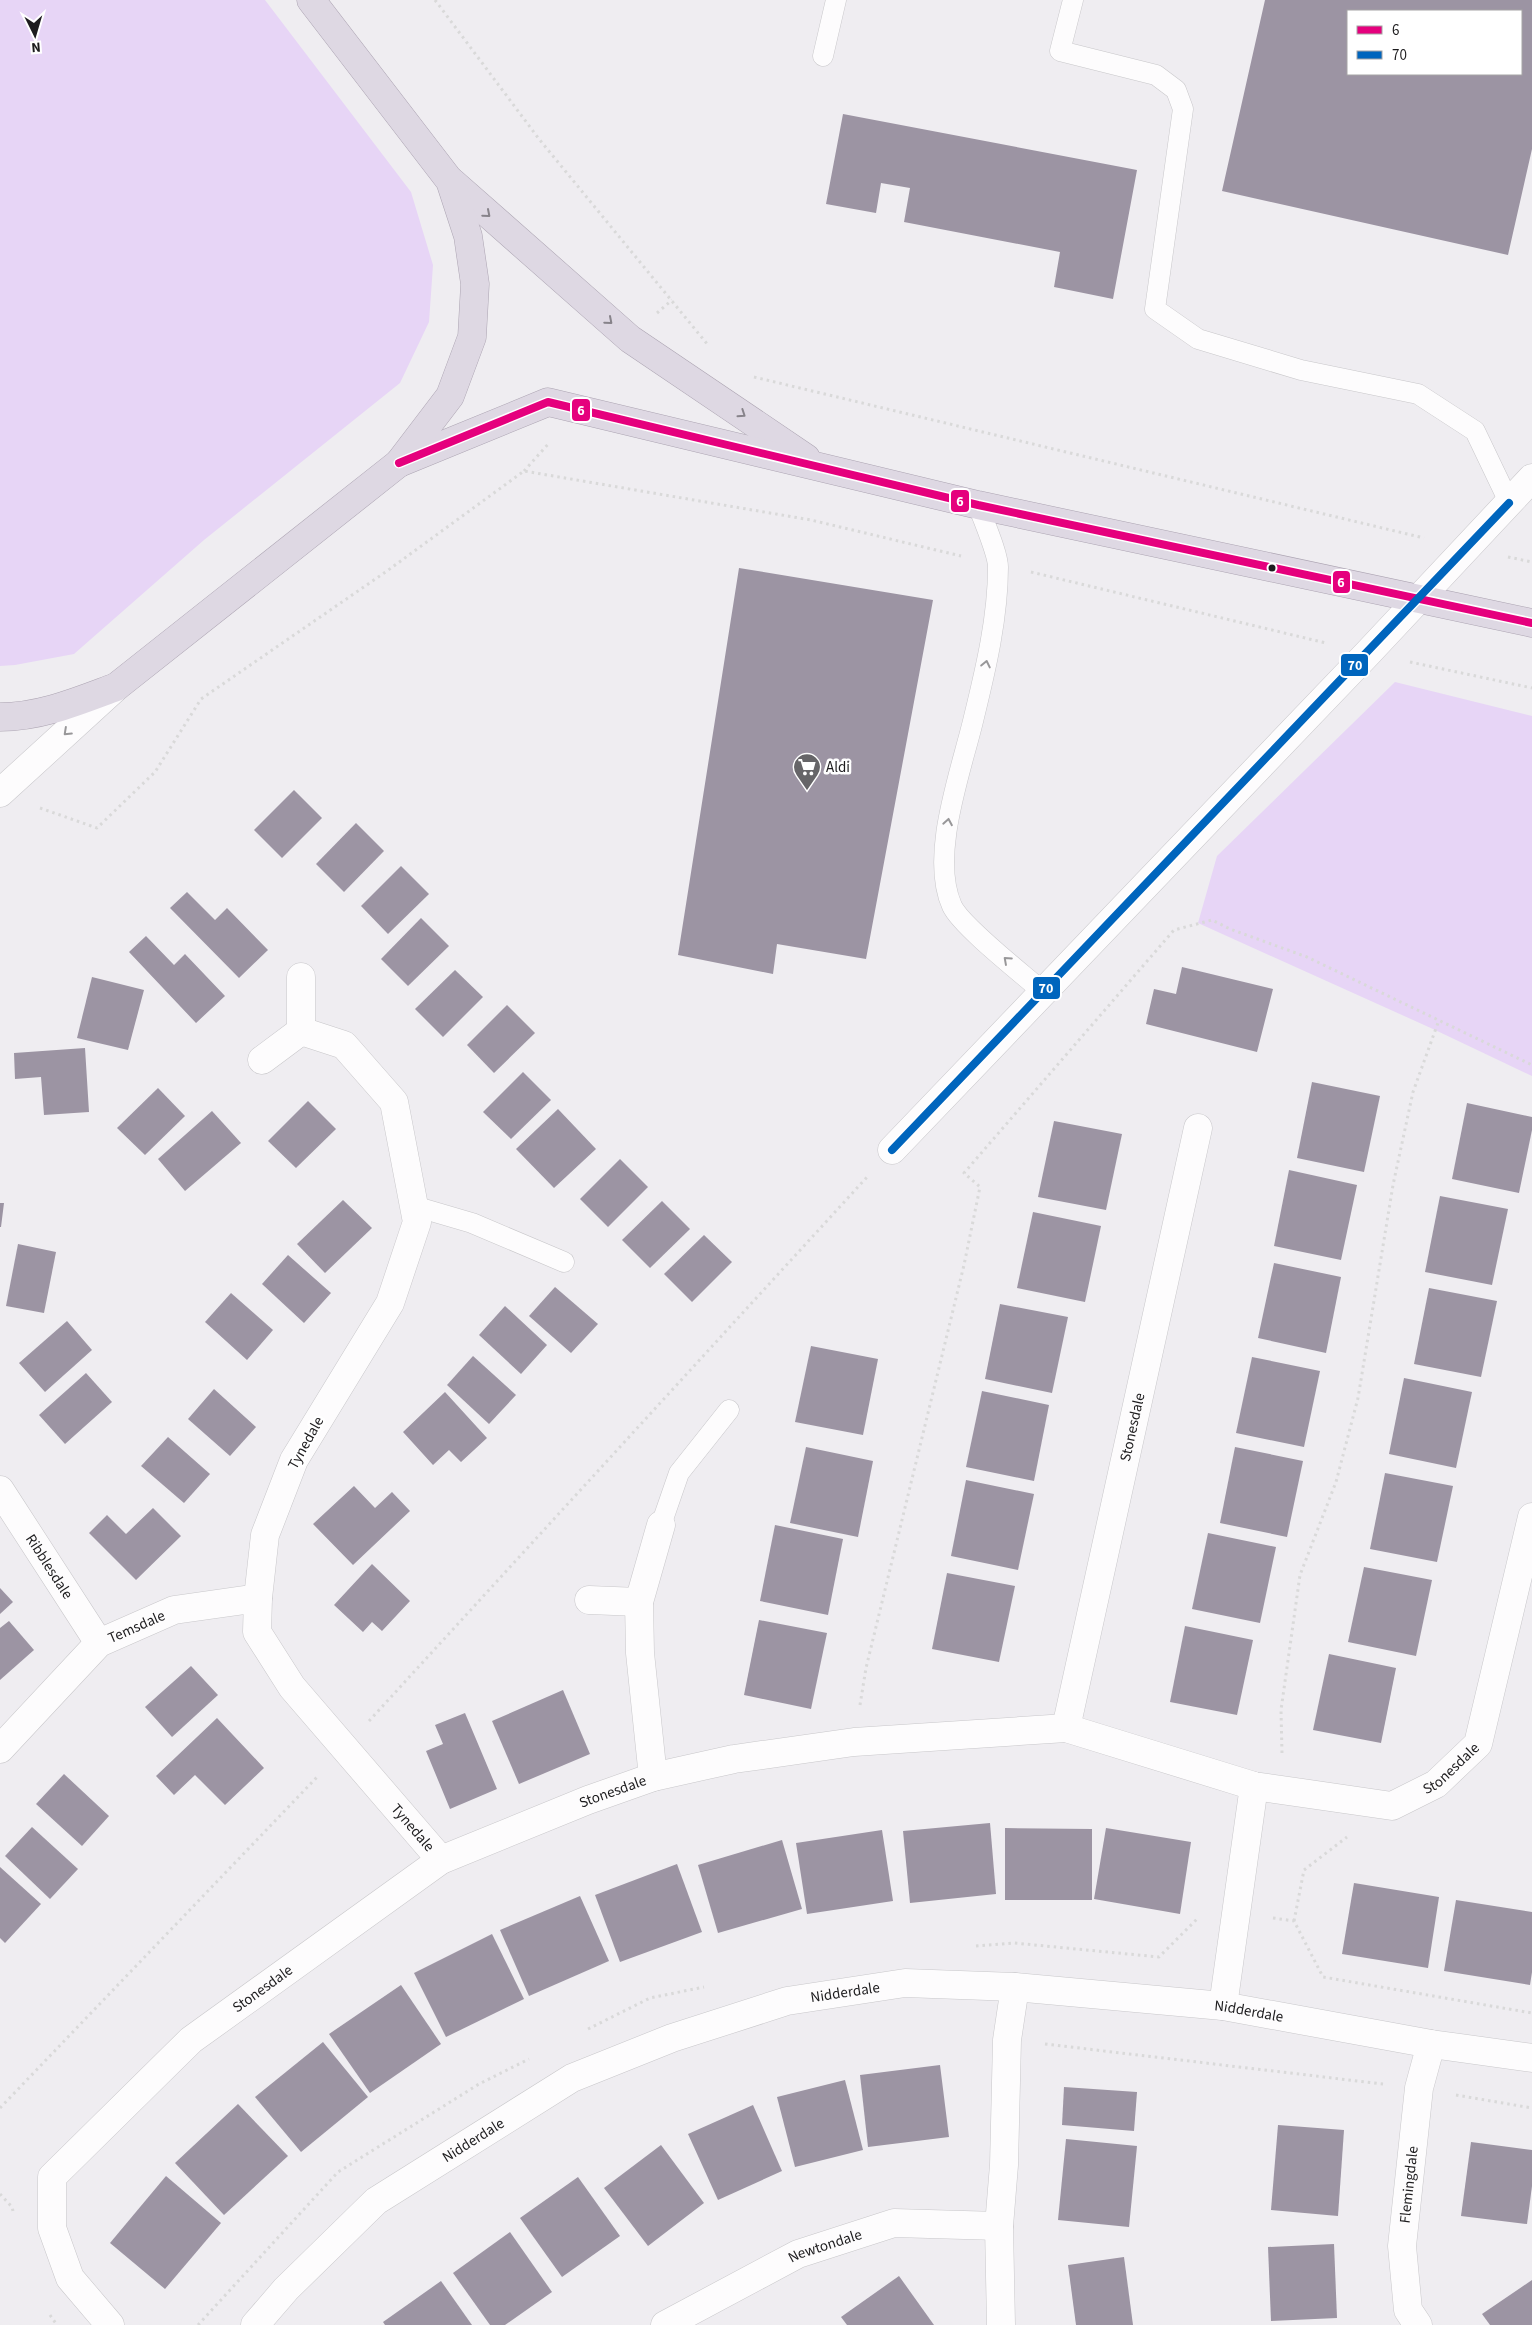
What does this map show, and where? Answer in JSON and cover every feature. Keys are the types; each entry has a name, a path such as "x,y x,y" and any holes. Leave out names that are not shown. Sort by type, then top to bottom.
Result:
{"highway":[{"path":"311,0 450,181 630,339 822,468"},
{"path":"0,717 13,717 60,708 116,687 400,463 450,396 472,337 475,284 468,236 450,181"},
{"path":"400,463 548,402 978,505 1532,623"}],"street":[{"path":"892,1150 1368,653 1532,478"},
{"path":"1,793 116,687"},
{"path":"262,1060 301,1031 301,977"},
{"name":"Tynedale","path":"301,1031 344,1044 394,1102 417,1222 390,1303 294,1460 265,1535 258,1598 257,1632 292,1687 441,1860"},
{"name":"Stonesdale","path":"1066,1728 1198,1128"},
{"name":"Ribblesdale","path":"0,1490 99,1643"},
{"name":"Stonesdale","path":"110,2325 70,2278 52,2228 52,2177 191,2040 441,1860 588,1800 653,1777 734,1759 854,1742 1066,1728 1254,1786 1392,1806 1436,1784 1478,1744 1532,1517"},
{"name":"Stonesdale","path":"653,1777 640,1653 639,1602 661,1524"},
{"name":"Temsdale","path":"0,1749 99,1643 174,1610 258,1598"},
{"path":"589,1600 639,1602"},
{"path":"1223,2006 1254,1786"},
{"name":"Nidderdale","path":"255,2325 286,2290 376,2201 572,2078 672,2038 788,2001 905,1983 1014,1988 1223,2006 1431,2044 1532,2058"},
{"path":"1001,2325 999,2226 1004,2165 1007,2040 1014,1988"},
{"name":"Flemingdale","path":"1418,2325 1408,2310 1402,2246 1419,2088 1431,2044"},
{"name":"Newtondale","path":"665,2325 798,2254 894,2223 999,2226"}],"lane":[{"path":"823,56 836,0"},
{"path":"1073,0 1060,50 1156,76 1176,90 1183,108 1155,309 1198,339 1301,370 1418,394 1475,431 1509,502"},
{"path":"978,505 998,564 988,660 947,824 944,878 953,907 969,926 1043,992"},
{"path":"414,1206 472,1223 564,1262"},
{"path":"661,1524 679,1473 729,1410"}],"path":[{"path":"435,0 539,139 712,350"},
{"path":"749,375 1532,562"},
{"path":"1,793 97,828 155,772 201,698 387,571 524,471 812,520 1368,653 1532,688"},
{"path":"854,1742 866,1668 962,1274 980,1187 964,1173 1174,930 1212,920 1230,929 1308,957 1532,1065"},
{"path":"1283,1791 1281,1710 1300,1575 1336,1482 1358,1398 1385,1233 1413,1092 1439,1020"},
{"path":"0,2108 344,1748 892,1150"},
{"path":"1014,1943 1160,1957 1210,1906 1294,1921 1323,1977 1532,2013"},
{"path":"1007,2040 1419,2088 1532,2108"}],"shaded area":[{"path":"0,0 265,0 411,192 433,265 429,322 400,383 204,540 74,654 0,666"},
{"path":"1395,682 1532,716 1532,1076 1198,923 1217,856"}],"building":[{"path":"1265,0 1532,0 1532,149 1508,255 1222,191"},
{"path":"843,114 1137,170 1113,299 1054,287 1060,252 904,222 910,188 881,183 876,213 826,204"},
{"path":"739,568 933,600 866,959 777,944 773,974 678,955"},
{"path":"294,790 322,818 282,858 254,830"},
{"path":"356,823 384,851 344,892 316,864"},
{"path":"401,866 429,894 388,934 361,906"},
{"path":"187,892 215,920 227,908 268,950 239,978 170,908"},
{"path":"421,918 449,946 408,986 381,959"},
{"path":"146,936 174,965 185,954 225,996 196,1023 129,952"},
{"path":"1182,967 1273,989 1257,1052 1146,1024 1154,989 1176,994"},
{"path":"455,970 483,997 443,1037 415,1009"},
{"path":"92,977 144,990 128,1050 77,1038"},
{"path":"507,1005 535,1033 494,1073 467,1045"},
{"path":"85,1048 89,1112 44,1115 41,1077 15,1079 14,1053"},
{"path":"523,1072 551,1100 511,1139 483,1112"},
{"path":"1312,1082 1380,1096 1364,1172 1297,1158"},
{"path":"158,1088 185,1116 145,1155 117,1128"},
{"path":"308,1101 336,1129 296,1168 268,1141"},
{"path":"1467,1103 1532,1117 1532,1130 1519,1193 1452,1179"},
{"path":"558,1109 596,1149 554,1188 516,1149"},
{"path":"212,1111 241,1143 185,1191 158,1159"},
{"path":"1054,1121 1122,1134 1106,1210 1038,1197"},
{"path":"620,1159 648,1187 608,1227 580,1199"},
{"path":"1289,1170 1357,1185 1341,1260 1274,1246"},
{"path":"1440,1196 1508,1209 1492,1285 1425,1272"},
{"path":"343,1200 372,1228 325,1273 297,1244"},
{"path":"662,1201 690,1229 650,1268 622,1240"},
{"path":"0,1203 4,1203 1,1227 0,1227"},
{"path":"1033,1212 1101,1226 1085,1302 1017,1288"},
{"path":"704,1235 732,1262 692,1302 664,1274"},
{"path":"18,1244 56,1252 44,1313 6,1306"},
{"path":"288,1255 331,1293 304,1323 262,1284"},
{"path":"1274,1263 1341,1277 1326,1353 1258,1338"},
{"path":"555,1287 598,1324 571,1353 529,1316"},
{"path":"1429,1288 1497,1301 1481,1377 1414,1364"},
{"path":"231,1293 273,1330 247,1360 205,1322"},
{"path":"1000,1304 1068,1317 1052,1393 985,1379"},
{"path":"505,1306 547,1345 521,1374 479,1335"},
{"path":"67,1321 92,1350 45,1392 19,1363"},
{"path":"811,1346 878,1359 863,1435 795,1422"},
{"path":"473,1356 516,1395 489,1424 447,1385"},
{"path":"1252,1357 1320,1371 1304,1447 1236,1433"},
{"path":"86,1373 112,1402 65,1444 39,1415"},
{"path":"1404,1378 1472,1392 1456,1468 1389,1454"},
{"path":"214,1389 256,1427 230,1456 188,1419"},
{"path":"982,1391 1049,1405 1034,1481 966,1467"},
{"path":"445,1392 487,1438 461,1462 449,1450 433,1465 403,1432"},
{"path":"168,1437 210,1474 184,1503 141,1466"},
{"path":"806,1447 873,1461 858,1537 790,1523"},
{"path":"1235,1447 1303,1461 1287,1537 1220,1523"},
{"path":"1385,1473 1453,1486 1437,1562 1370,1549"},
{"path":"966,1480 1034,1494 1018,1570 951,1556"},
{"path":"354,1486 375,1508 392,1492 410,1511 353,1565 313,1524"},
{"path":"153,1508 181,1536 136,1580 89,1533 107,1515 126,1534"},
{"path":"775,1525 843,1539 828,1615 760,1601"},
{"path":"1208,1533 1276,1547 1260,1623 1192,1609"},
{"path":"372,1564 410,1601 382,1631 372,1622 363,1632 334,1605"},
{"path":"1364,1567 1432,1580 1416,1656 1348,1642"},
{"path":"947,1573 1015,1586 999,1662 932,1649"},
{"path":"0,1588 13,1602 0,1614"},
{"path":"759,1620 827,1633 811,1709 744,1695"},
{"path":"9,1621 34,1650 0,1680 0,1628"},
{"path":"1185,1626 1253,1640 1237,1715 1170,1702"},
{"path":"1329,1654 1396,1668 1381,1743 1313,1730"},
{"path":"191,1666 218,1695 172,1737 145,1707"},
{"path":"563,1690 590,1754 519,1784 492,1721"},
{"path":"465,1713 497,1789 450,1809 426,1751 443,1744 435,1725"},
{"path":"217,1718 264,1768 225,1805 195,1775 174,1795 156,1776"},
{"path":"64,1774 109,1816 82,1846 36,1804"},
{"path":"990,1823 996,1894 910,1903 903,1831"},
{"path":"32,1827 78,1869 50,1899 5,1856"},
{"path":"1005,1828 1092,1829 1092,1900 1005,1900"},
{"path":"1106,1828 1191,1842 1180,1914 1094,1899"},
{"path":"882,1830 893,1901 807,1914 796,1843"},
{"path":"782,1840 802,1909 718,1933 698,1865"},
{"path":"677,1864 702,1932 620,1962 595,1895"},
{"path":"0,1867 41,1904 5,1943 0,1938"},
{"path":"1354,1883 1439,1897 1428,1968 1342,1954"},
{"path":"580,1896 609,1961 529,1996 500,1930"},
{"path":"1456,1900 1532,1912 1532,1972 1530,1985 1444,1971"},
{"path":"492,1934 524,1999 446,2037 414,1973"},
{"path":"401,1985 441,2044 370,2093 329,2034"},
{"path":"323,2042 368,2097 301,2152 255,2097"},
{"path":"940,2065 949,2137 868,2147 860,2075"},
{"path":"845,2080 863,2150 795,2167 777,2097"},
{"path":"1064,2087 1137,2092 1134,2131 1062,2125"},
{"path":"238,2104 288,2156 224,2215 175,2163"},
{"path":"753,2105 782,2171 718,2200 688,2134"},
{"path":"1278,2125 1344,2130 1338,2216 1271,2210"},
{"path":"1066,2139 1137,2146 1129,2227 1058,2220"},
{"path":"1471,2142 1532,2150 1532,2186 1527,2224 1461,2216"},
{"path":"661,2145 704,2203 648,2246 604,2188"},
{"path":"166,2176 221,2223 165,2289 110,2243"},
{"path":"578,2177 620,2236 562,2277 520,2218"},
{"path":"510,2232 552,2292 505,2325 490,2325 453,2273"},
{"path":"1334,2244 1337,2318 1271,2321 1268,2247"},
{"path":"1124,2257 1133,2325 1076,2325 1068,2265"},
{"path":"899,2276 934,2325 847,2325 841,2317"},
{"path":"1532,2280 1532,2325 1490,2325 1482,2314"},
{"path":"441,2281 472,2325 385,2325 383,2322"}],"transit line":[{"name":"6","path":"399,463 548,402 978,505 1532,623"},
{"name":"70","path":"892,1150 1509,503"}],"place":[{"name":"Aldi","path":"807,791"}]}
